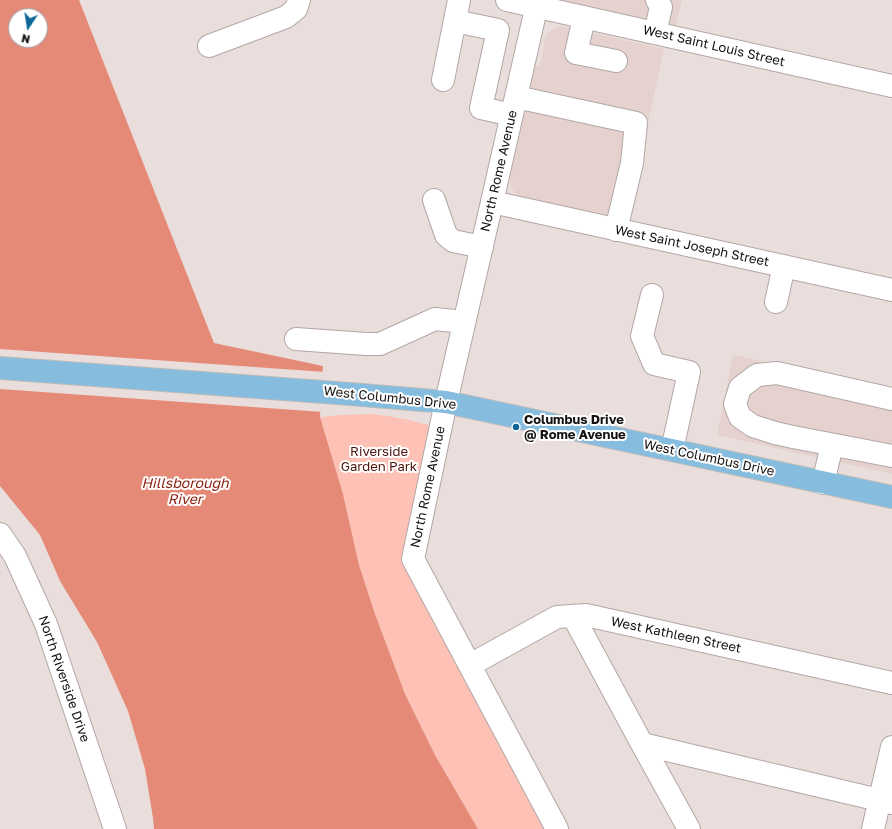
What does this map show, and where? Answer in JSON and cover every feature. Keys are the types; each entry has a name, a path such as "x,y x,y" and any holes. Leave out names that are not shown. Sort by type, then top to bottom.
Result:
{"main road":[{"name":"West Columbus Drive","path":"0,368 446,402 892,497"}],"street":[{"path":"209,46 286,17 296,9 300,0"},
{"name":"West Saint Louis Street","path":"507,0 537,3 584,18 892,86"},
{"path":"656,33 661,7 657,0"},
{"name":"North Rome Avenue","path":"537,3 446,402 413,559 557,829"},
{"path":"443,80 457,10 498,30 481,108 514,106 636,123 632,164 616,230"},
{"path":"584,18 576,53 616,61"},
{"path":"434,200 446,235 453,241 482,247"},
{"name":"West Saint Joseph Street","path":"492,202 892,290"},
{"path":"776,302 784,266"},
{"path":"652,294 642,336 654,364 689,372 672,450"},
{"path":"296,339 380,344 435,319 464,322"},
{"path":"892,399 777,373 757,375 740,388 735,404 740,416 753,426 775,433 892,456"},
{"path":"823,483 832,444"},
{"name":"North Riverside Drive","path":"0,534 16,556 46,624 115,829"},
{"name":"West Kathleen Street","path":"470,665 557,616 586,615 892,683"},
{"path":"573,616 689,829"},
{"path":"642,744 886,802"},
{"path":"873,829 886,802 892,747"}],"shaded area":[{"path":"560,0 682,0 675,28 567,4"},
{"path":"561,26 664,49 626,224 546,206 518,196 511,188 510,178 534,65 540,67 546,35 556,27"},
{"path":"733,355 892,390 892,474 717,435"}],"green space":[{"name":"Riverside Garden Park","path":"375,414 405,419 432,426 403,562 545,829 478,829 435,755 405,694 375,614 359,565 343,494 320,417"}],"water":[{"name":"Hillsborough River","path":"0,0 79,0 214,343 323,366 320,417 343,494 359,565 375,614 405,694 435,755 478,829 154,829 145,769 128,711 97,642 60,581 40,535 0,486"}],"pier":[{"path":"0,349 325,372 323,412 0,389"}],"place":[{"name":"Columbus Drive @ Rome Avenue","path":"516,427"}]}
